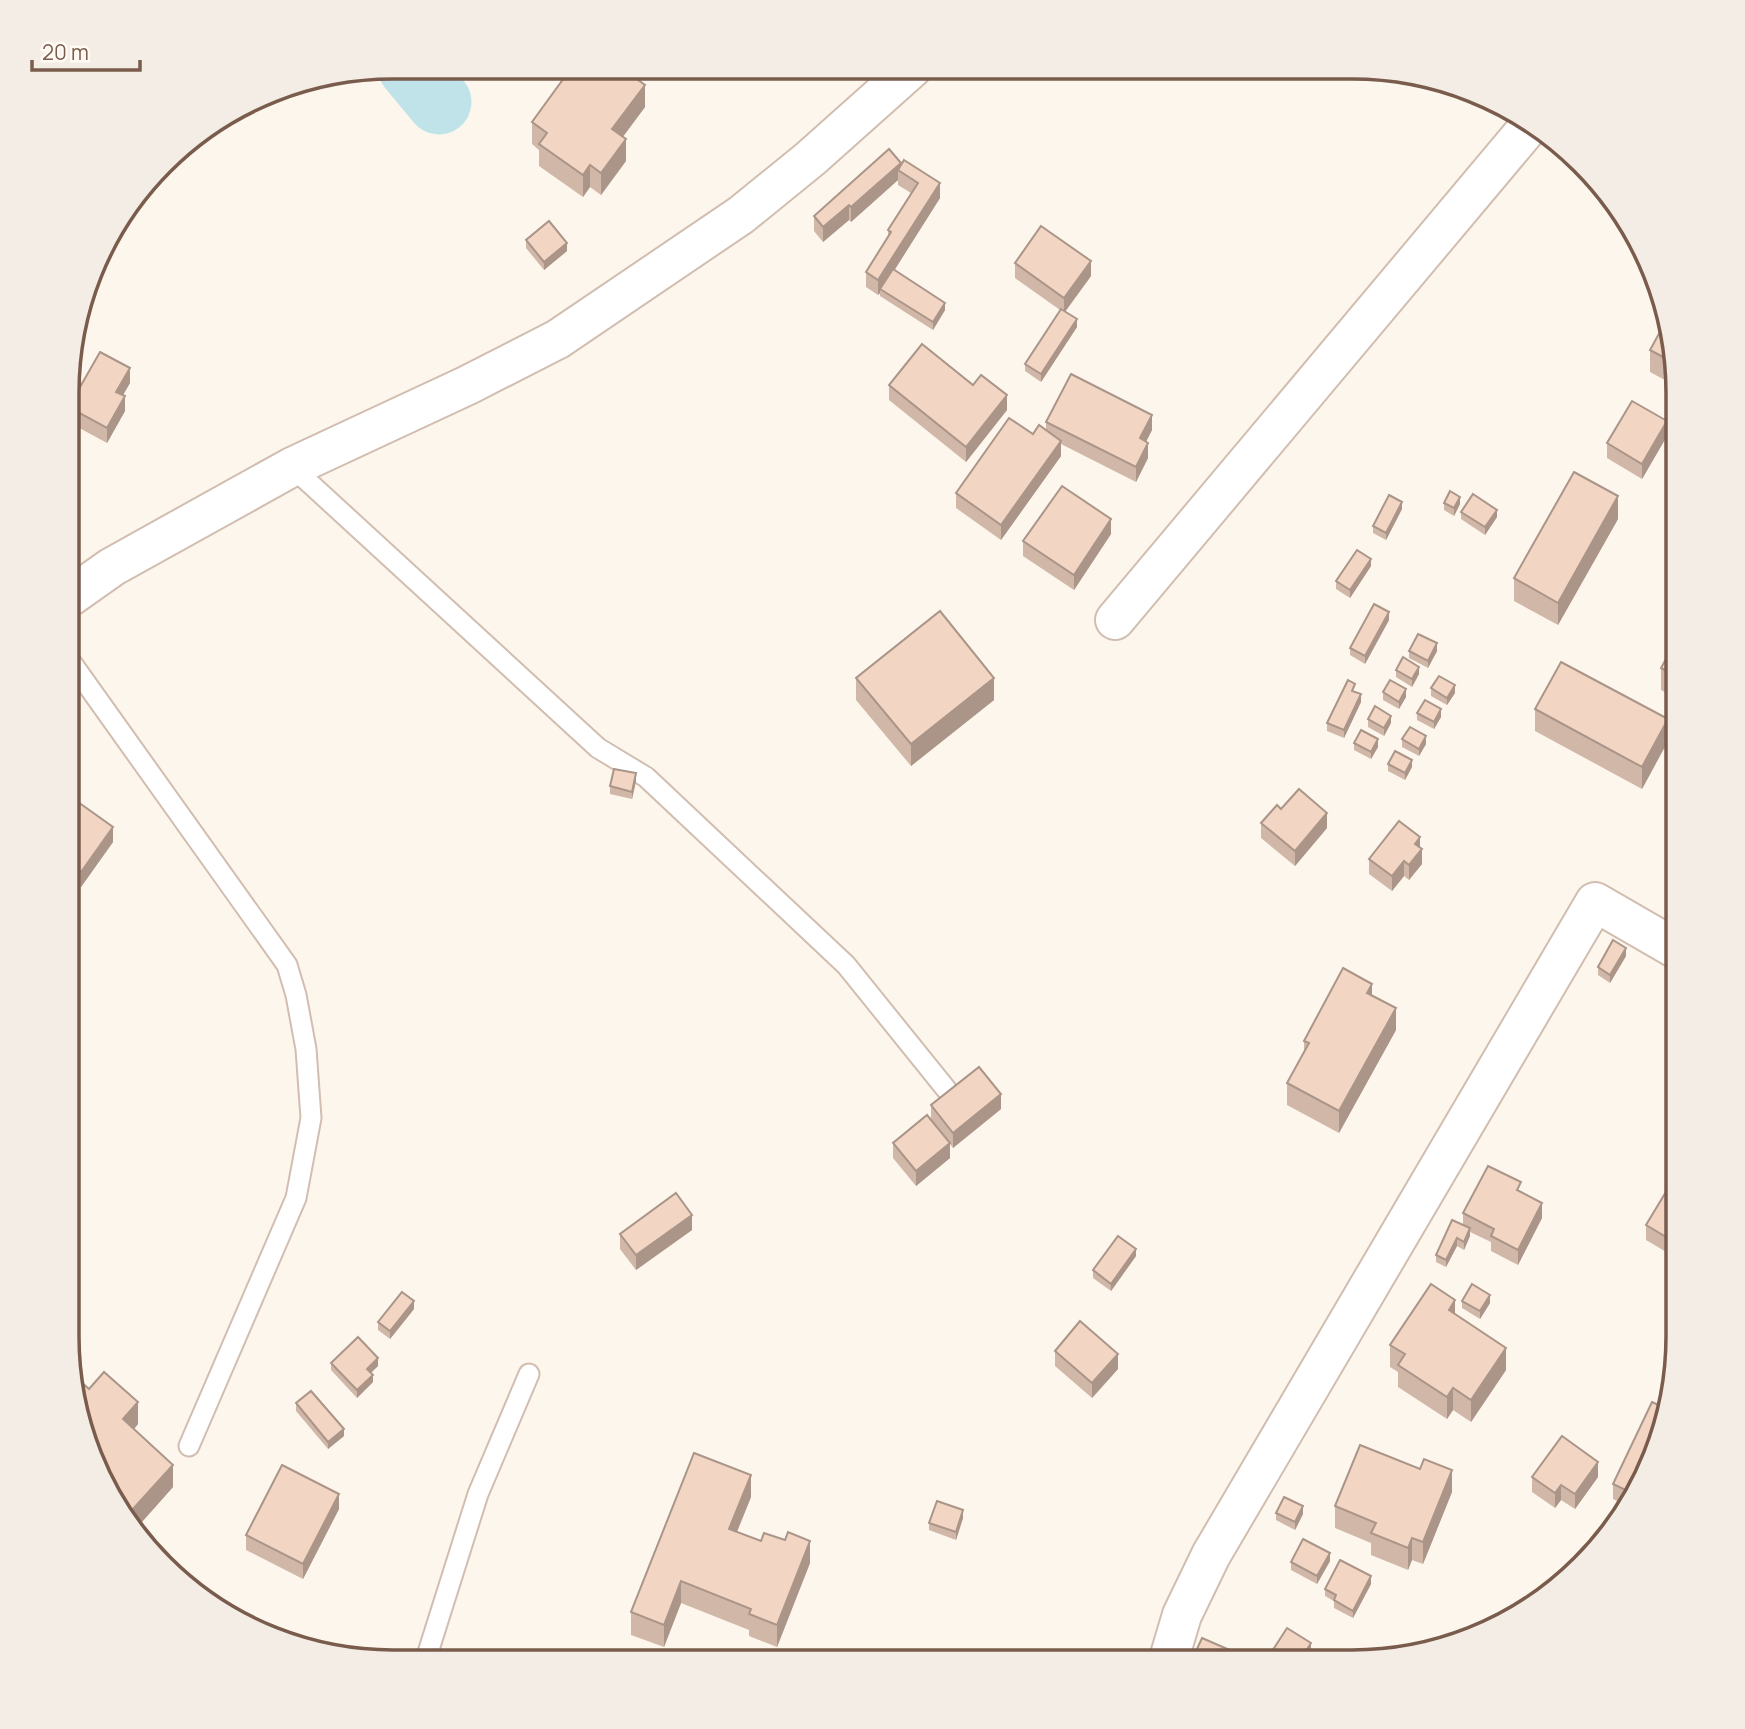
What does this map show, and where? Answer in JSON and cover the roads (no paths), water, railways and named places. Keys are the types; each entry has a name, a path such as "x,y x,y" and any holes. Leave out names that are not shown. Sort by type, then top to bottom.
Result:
{"street":[{"path":"79,590 112,567 292,467 468,385 558,339 741,215 810,159 900,79"},
{"path":"1115,620 1525,131"},
{"path":"1172,1650 1182,1615 1211,1555 1595,902 1666,943"}],"lane":[{"path":"292,467 598,748 646,777 846,965 946,1089"},
{"path":"79,673 287,965 296,995 306,1049 311,1118 296,1198 189,1446"},
{"path":"429,1650 478,1494 529,1374"}],"waterway":[{"path":"420,79 439,102"}]}
